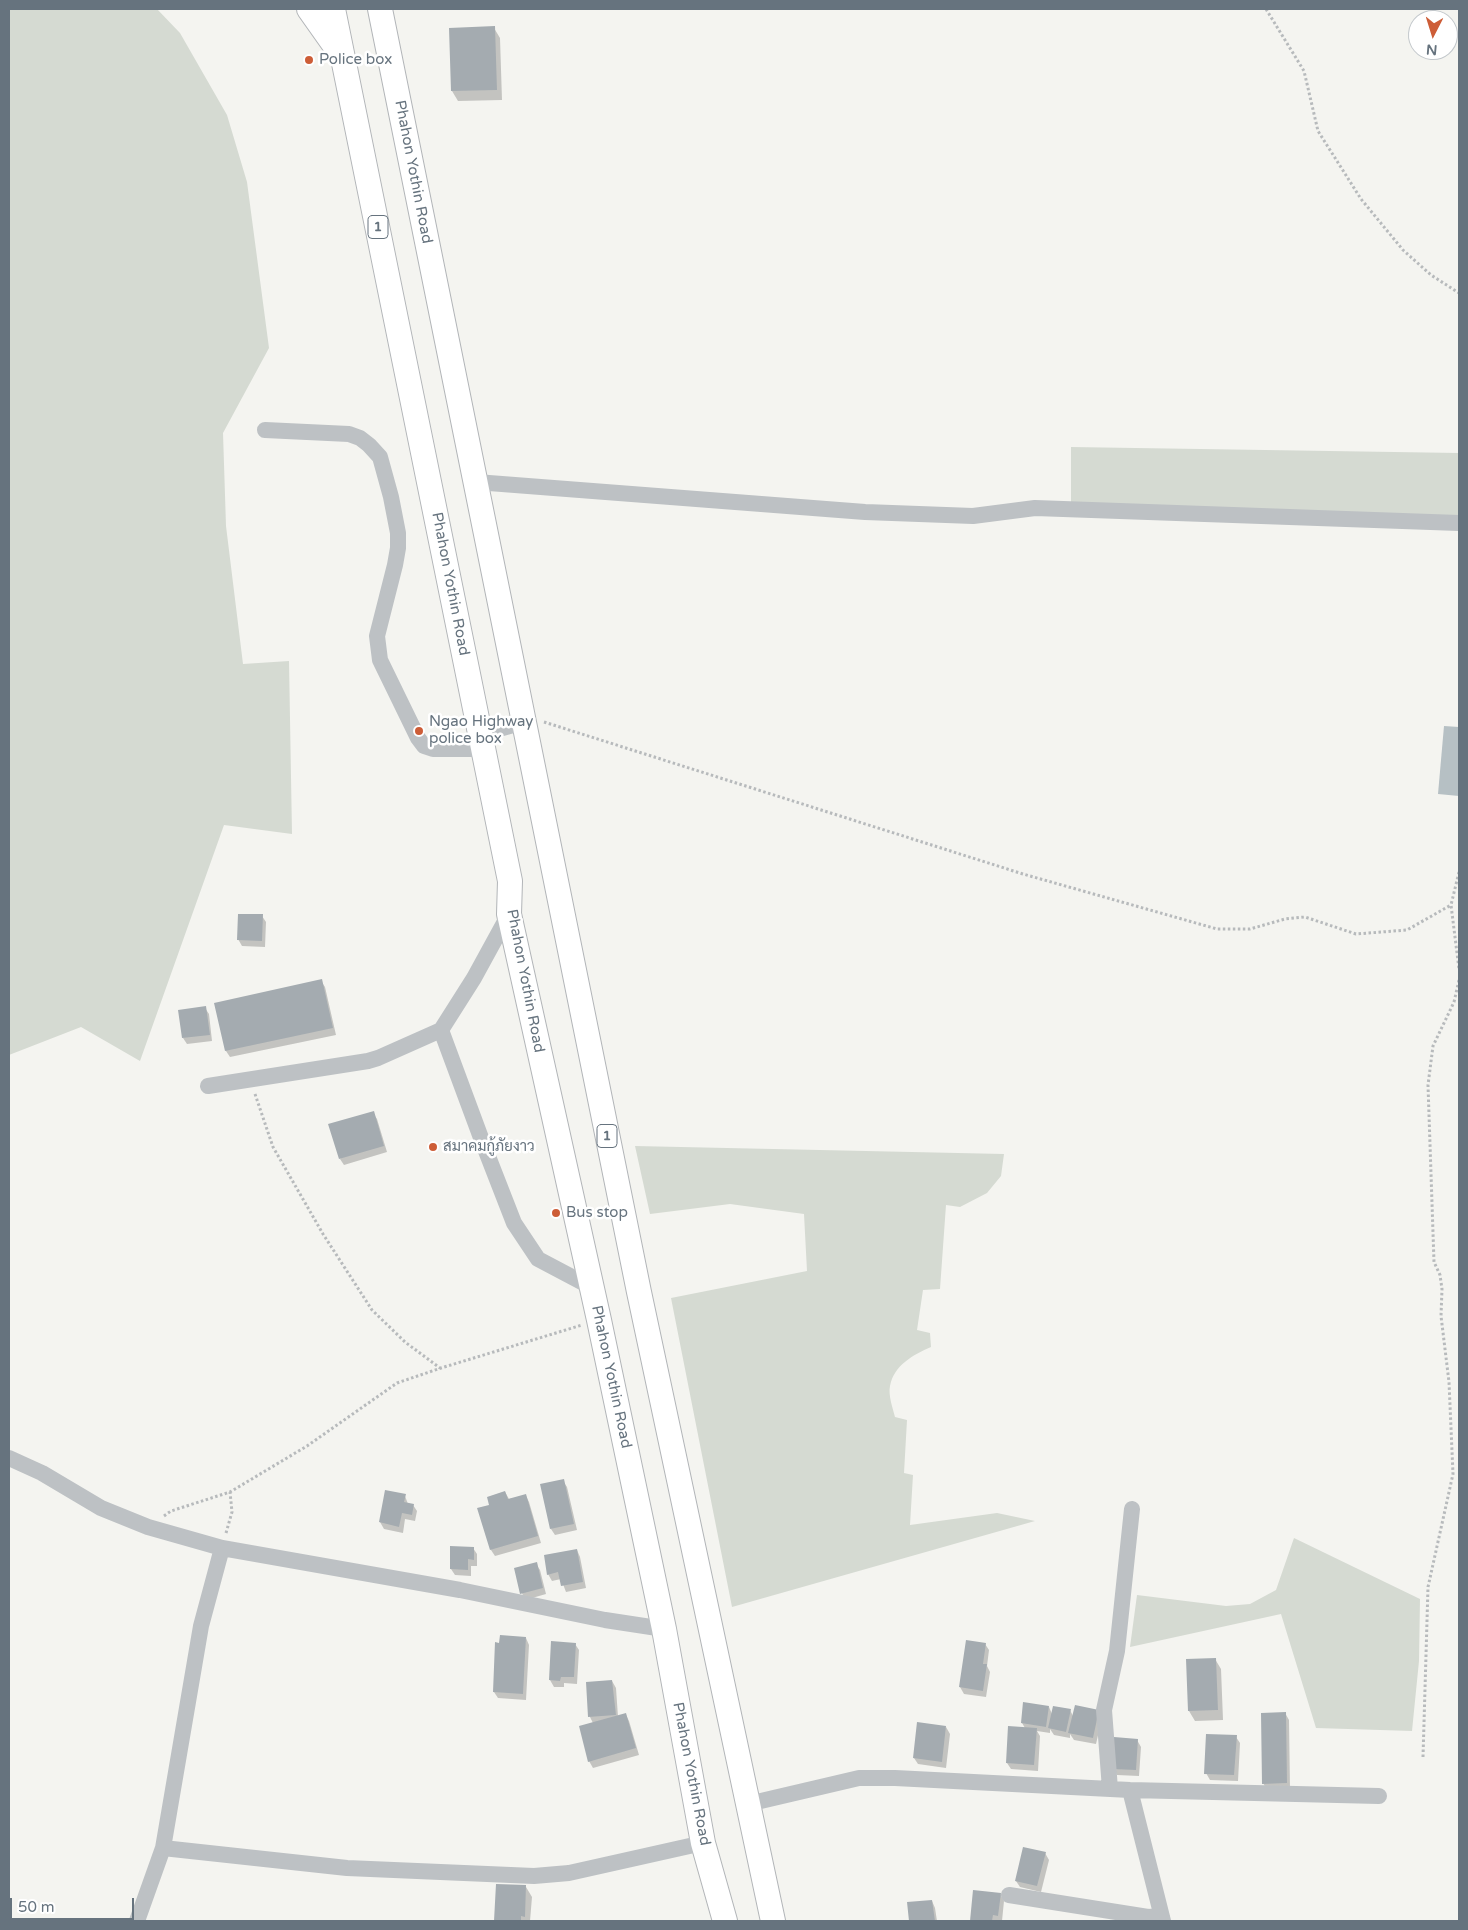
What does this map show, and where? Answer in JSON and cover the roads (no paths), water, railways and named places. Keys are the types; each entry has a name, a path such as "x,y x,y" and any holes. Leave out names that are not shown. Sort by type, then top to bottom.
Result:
{"highway":[{"path":"309,9 343,58"},
{"name":"Phahon Yothin Road","path":"333,9 510,881 509,914 599,1320 664,1629 703,1843 725,1921"},
{"name":"Phahon Yothin Road","path":"380,9 639,1292 773,1921"}],"street":[{"path":"265,430 349,434 368,445 380,457 398,533 395,565 377,636 380,660 418,738 424,746 433,749 482,741 524,719"},
{"path":"476,482 866,512 930,515 974,516 1036,508 1459,523"},
{"path":"208,1086 368,1061 441,1030 474,978 509,914"},
{"path":"441,1030 514,1223 538,1259 591,1286"},
{"path":"9,1458 42,1473 101,1508 148,1527 222,1548 460,1590 605,1620 664,1629"},
{"path":"1110,1789 1104,1710 1117,1652 1132,1509"},
{"path":"137,1921 164,1848 201,1626 222,1548"},
{"path":"748,1804 859,1778 895,1778 1130,1790 1378,1796"},
{"path":"1010,1895 1162,1918 1130,1790"},
{"path":"164,1848 347,1868 534,1876 569,1873 703,1843"}],"place":[{"name":"Police box","path":"309,60"},
{"name":"Ngao Highway police box","path":"419,731"},
{"name":"สมาคมกู้ภัยงาว","path":"433,1147"},
{"name":"Bus stop","path":"556,1213"}]}
